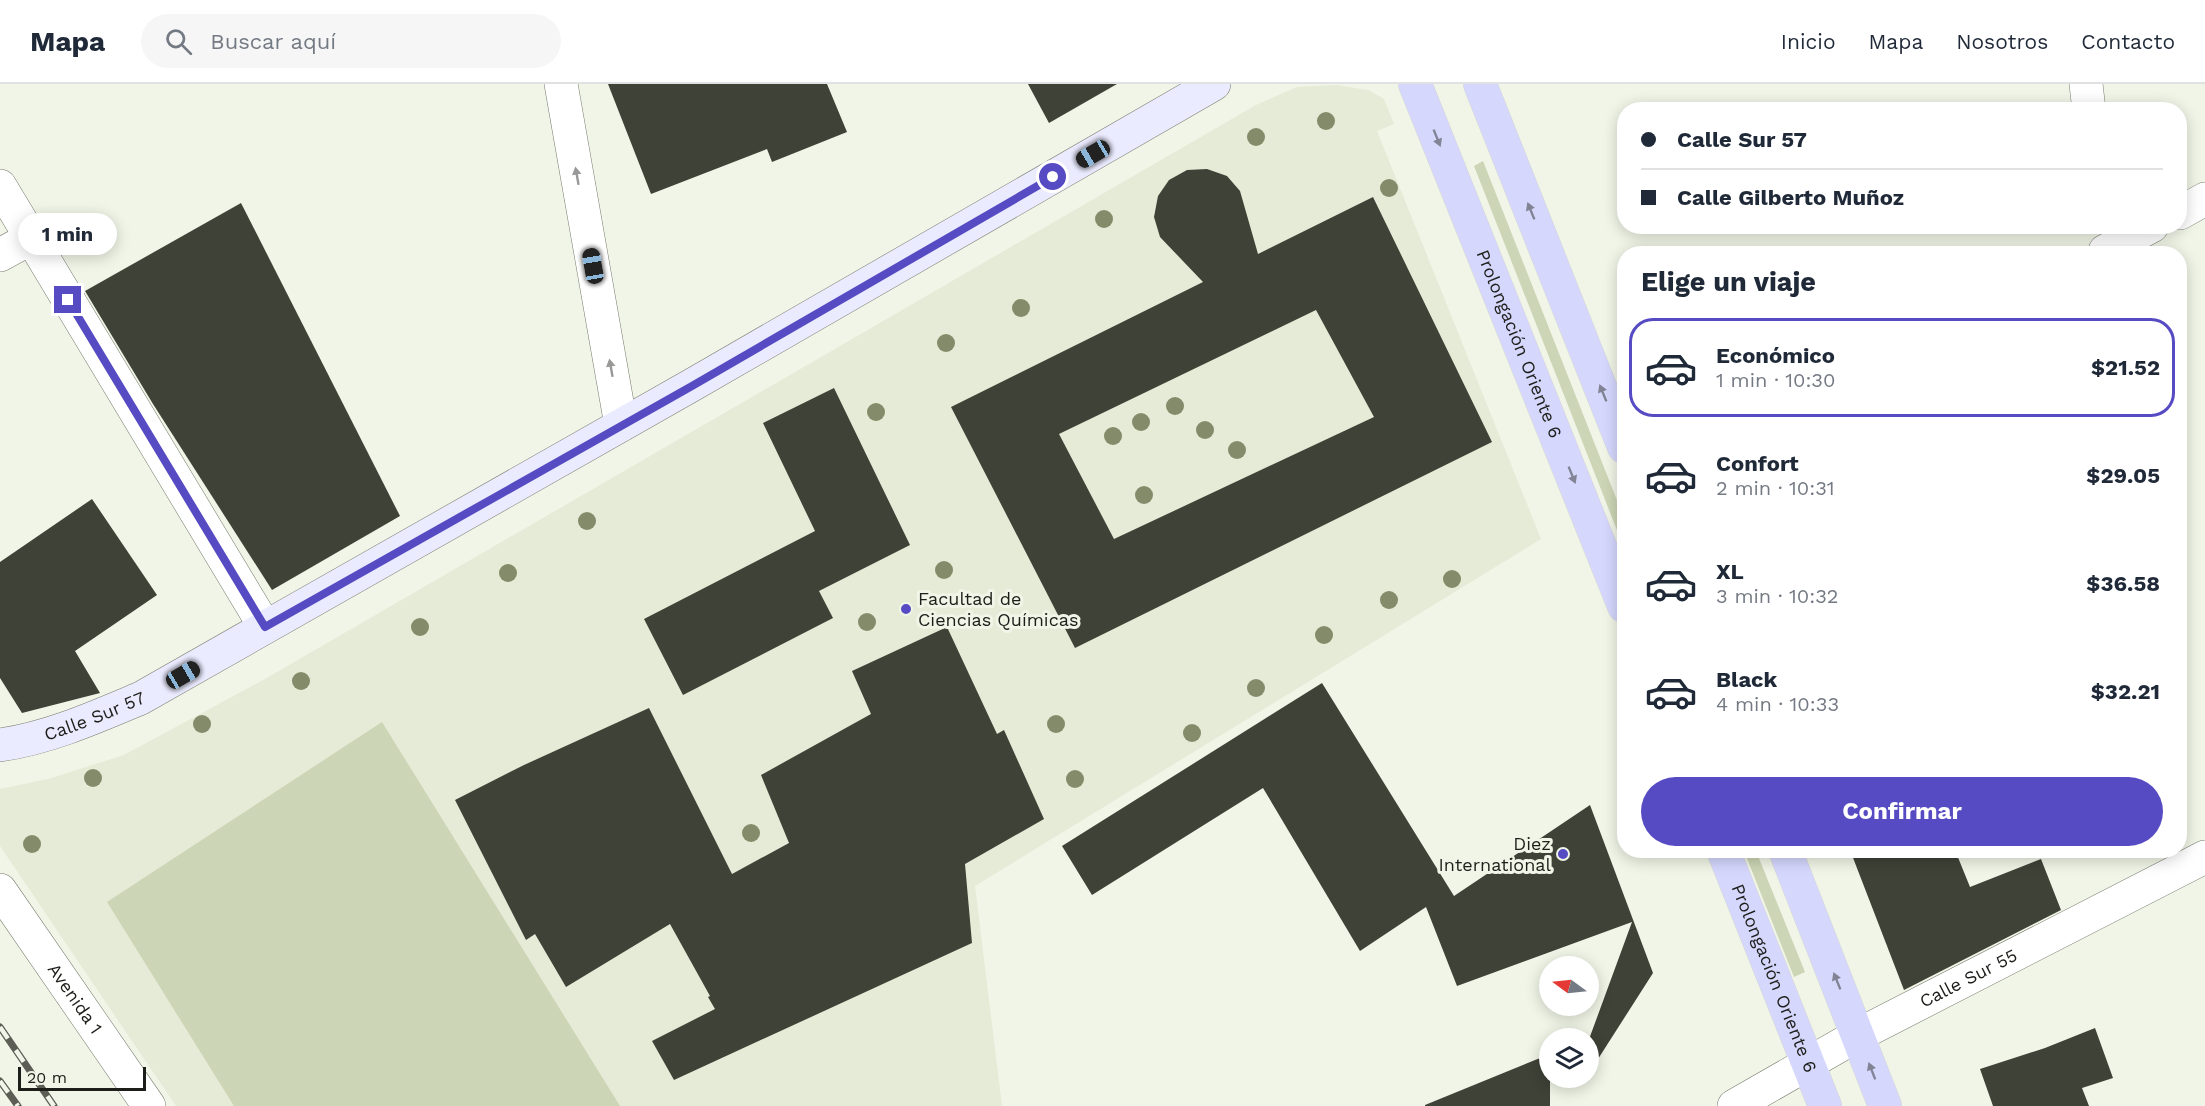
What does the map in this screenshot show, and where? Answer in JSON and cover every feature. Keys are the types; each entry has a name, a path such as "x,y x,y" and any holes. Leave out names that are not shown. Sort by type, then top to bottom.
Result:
{"main road":[{"name":"Calle Sur 57","path":"0,745 76,725 141,698 1214,84"},
{"name":"Prolongación Oriente 6","path":"1415,84 1617,589"},
{"path":"1479,84 1617,429"},
{"name":"Prolongación Oriente 6","path":"1726,858 1825,1106"},
{"path":"1788,858 1885,1106"}],"street":[{"path":"561,84 621,425"},
{"path":"2086,84 2088,102"},
{"path":"0,186 265,627"},
{"path":"2187,209 2205,199"},
{"path":"2104,244 2131,234"},
{"path":"0,255 31,238"},
{"name":"Calle Sur 55","path":"1734,1106 1858,1035 2189,857"},
{"name":"Avenida 1","path":"0,890 149,1106"}],"shaded area":[{"name":"Facultad de Ciencias Químicas","path":"1336,85 1368,90 1384,99 1394,124 1377,131 1541,539 975,886 1002,1106 176,1106 0,846 0,789 48,779 124,755 265,679 1256,105 1297,87"},
{"path":"1483,161 1617,500 1617,530 1474,166"},
{"path":"382,722 620,1106 234,1106 107,902"},
{"path":"1747,858 1759,858 1805,972 1794,977"}],"building":[{"path":"608,84 827,84 847,132 772,162 767,149 651,194"},
{"path":"1028,84 1117,84 1049,123"},
{"path":"1207,169 1227,176 1240,191 1258,254 1373,197 1492,442 1075,648 951,407 1203,282 1160,237 1154,217 1158,196 1169,180 1187,170","holes":["1316,310 1374,417 1114,539 1059,434"]},
{"path":"241,203 400,516 272,590 153,404 85,291"},
{"path":"834,388 910,545 819,591 833,618 683,695 644,619 815,531 763,423"},
{"path":"92,499 157,595 75,651 100,693 22,713 0,678 0,562"},
{"path":"947,627 997,734 1004,730 1044,819 965,864 972,943 674,1080 652,1041 715,1009 670,924 566,987 535,934 526,940 455,800 524,765 649,708 732,874 789,843 761,775 871,714 852,671"},
{"path":"1322,683 1454,896 1590,805 1653,973 1599,1057 1599,1028 1593,1028 1632,922 1457,986 1426,907 1360,951 1263,788 1092,895 1062,846"},
{"path":"1853,858 1958,858 1970,887 2041,859 2061,910 1904,990"},
{"path":"2095,1028 2113,1078 2082,1088 2089,1106 1993,1106 1980,1069 2045,1048"},
{"path":"1539,1058 1539,1088 1550,1088 1550,1106 1425,1105"}],"railway":[{"path":"0,1027 54,1106"},
{"path":"0,1081 18,1106"}],"place":[{"name":"Facultad de Ciencias Químicas","path":"906,609"},
{"name":"Diez International","path":"1563,854"}],"route":[{"path":"68,300 265,627 692,386 1053,177"}]}
